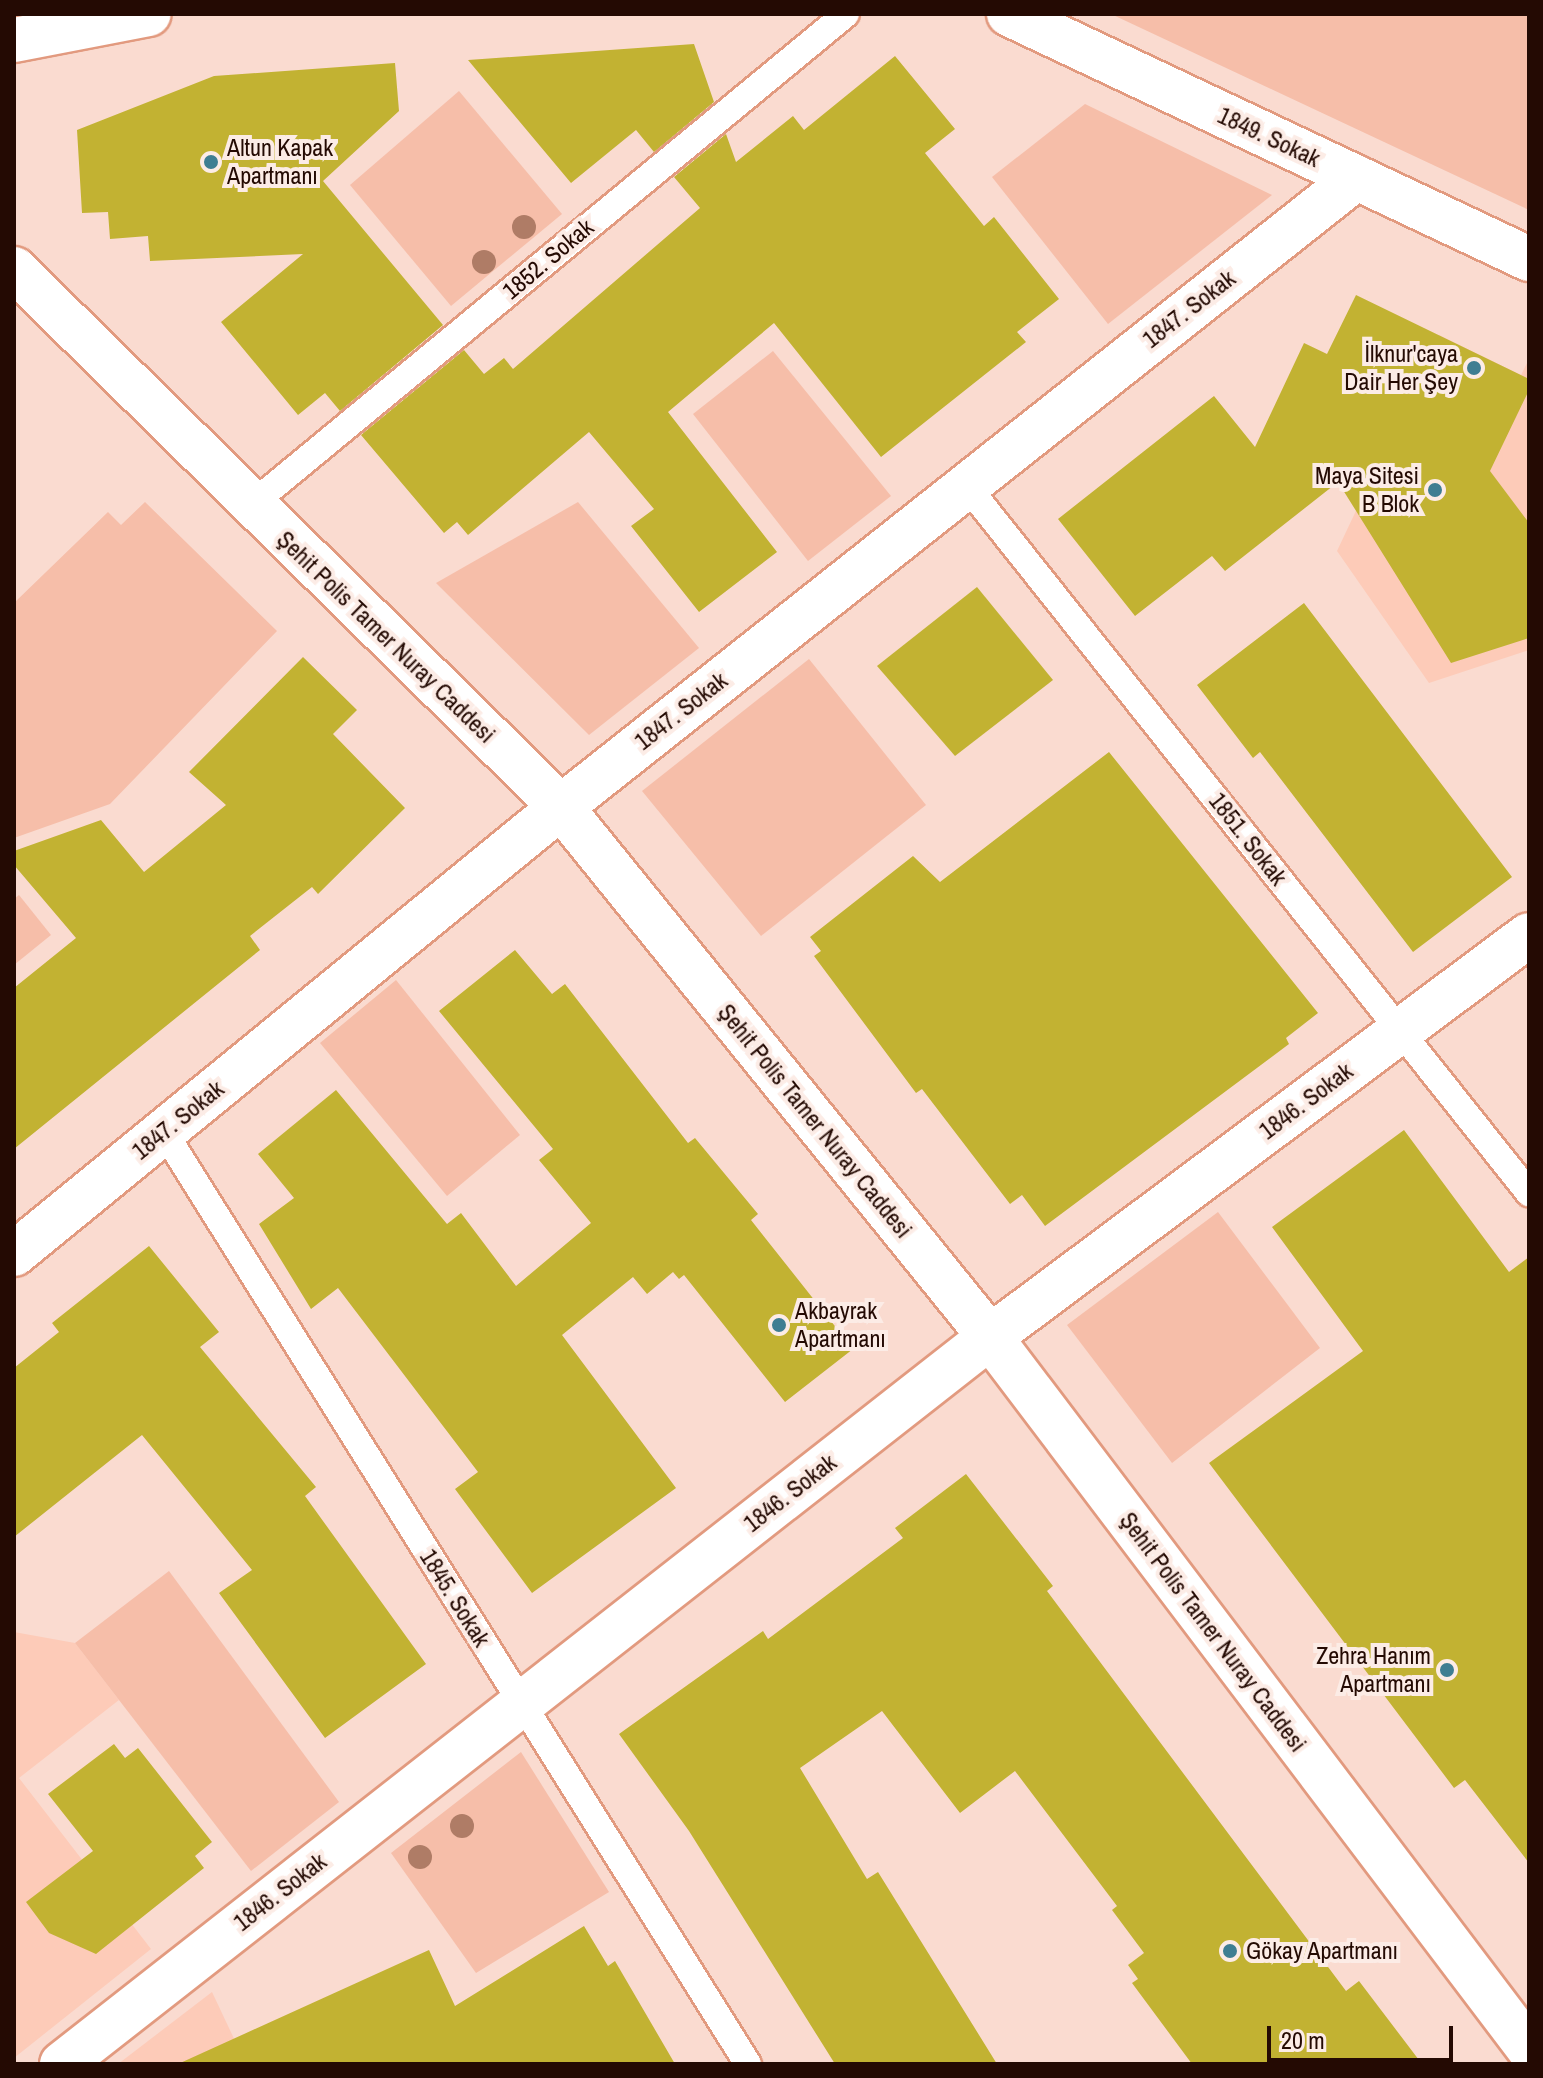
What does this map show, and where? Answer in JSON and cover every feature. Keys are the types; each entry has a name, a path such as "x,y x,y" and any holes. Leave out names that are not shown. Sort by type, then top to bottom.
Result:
{"street":[{"path":"14,40 149,14"},
{"name":"1849. Sokak","path":"1009,14 1529,259"},
{"name":"1847. Sokak","path":"14,1254 561,807 1356,178"},
{"name":"Şehit Polis Tamer Nuray Caddesi","path":"14,269 561,807 990,1337 1529,2048"},
{"name":"1846. Sokak","path":"62,2064 990,1337 1529,935"}],"lane":[{"name":"1852. Sokak","path":"251,505 846,14"},
{"name":"1851. Sokak","path":"966,485 1529,1193"},
{"name":"1845. Sokak","path":"164,1132 748,2064"}],"shaded area":[{"path":"1111,14 1529,14 1529,210 1335,119"},
{"path":"459,91 562,214 451,306 350,185"},
{"path":"1085,104 1272,195 1108,324 992,177"},
{"name":"Maya Sitesi B Blok","path":"1439,335 1521,375 1529,359 1529,650 1429,683 1337,551"},
{"path":"773,351 891,496 808,561 693,414"},
{"path":"145,502 277,631 110,804 14,838 14,603 108,512 121,525"},
{"path":"578,502 699,648 589,735 436,583"},
{"path":"809,659 926,805 761,936 642,791"},
{"path":"19,895 51,935 14,965 14,899"},
{"path":"396,980 520,1135 447,1196 320,1043"},
{"path":"1218,1212 1320,1348 1172,1463 1067,1325"},
{"path":"169,1571 339,1802 251,1871 75,1643"},
{"path":"14,1632 75,1643 119,1700 19,1778 151,1949 14,2058"},
{"path":"521,1752 609,1892 476,1973 391,1853"},
{"path":"212,1992 246,2064 118,2064"}],"building":[{"path":"694,44 714,102 654,152 636,130 571,183 468,60"},
{"path":"895,56 955,129 925,153 984,226 994,217 1059,299 1017,332 1026,342 881,457 774,323 668,412 777,552 699,612 631,526 654,509 589,432 468,535 457,522 444,533 361,435 464,350 484,374 504,358 513,369 700,208 674,177 726,134 736,162 793,116 804,130"},
{"path":"395,63 399,111 323,181 443,325 340,411 325,393 298,415 221,322 303,254 150,261 148,236 110,239 108,212 82,213 77,130 214,76"},
{"path":"1356,295 1529,379 1529,390 1490,471 1529,523 1529,638 1451,663 1338,482 1225,571 1212,556 1135,616 1058,519 1214,396 1255,447 1304,343 1327,354"},
{"path":"977,587 1053,680 955,756 877,666"},
{"path":"1304,603 1512,877 1413,952 1260,752 1253,758 1197,685"},
{"path":"303,657 357,710 333,734 405,808 318,894 312,887 250,936 260,950 14,1149 14,988 76,938 14,865 14,851 101,820 144,872 226,805 189,772"},
{"path":"1109,752 1318,1013 1286,1038 1289,1044 1045,1226 1022,1195 1010,1204 922,1089 916,1093 814,956 821,951 810,937 913,856 940,882"},
{"path":"515,950 552,994 565,984 688,1143 695,1138 758,1214 751,1220 853,1349 785,1402 684,1275 679,1279 673,1272 647,1294 633,1277 562,1335 676,1488 532,1593 455,1489 478,1472 338,1288 311,1309 259,1224 294,1198 258,1154 336,1090 447,1224 461,1213 516,1286 591,1223 539,1160 553,1149 439,1011"},
{"path":"1404,1130 1509,1272 1529,1257 1529,1863 1465,1780 1454,1788 1209,1463 1363,1351 1272,1227"},
{"path":"149,1246 219,1332 200,1347 316,1487 305,1496 426,1664 325,1738 219,1593 252,1570 142,1435 14,1537 14,1368 59,1332 52,1323"},
{"path":"966,1474 1053,1586 1047,1591 1346,1991 1359,1981 1422,2064 1192,2064 1132,1983 1138,1979 1128,1965 1144,1953 1112,1910 1117,1906 1015,1771 960,1813 882,1711 800,1768 867,1879 878,1872 997,2064 835,2064 689,1831 619,1734 763,1631 768,1639 903,1538 895,1528"},
{"path":"114,1744 125,1758 138,1748 212,1842 195,1856 204,1868 96,1954 49,1933 26,1902 93,1851 48,1794"},
{"path":"584,1926 608,1966 615,1961 675,2064 178,2064 429,1950 455,2006"}],"place":[{"name":"Altun Kapak Apartmanı","path":"211,162"},
{"name":"İlknur'caya Dair Her Şey","path":"1474,368"},
{"name":"Maya Sitesi B Blok","path":"1435,490"},
{"name":"Akbayrak Apartmanı","path":"779,1325"},
{"name":"Zehra Hanım Apartmanı","path":"1447,1670"},
{"name":"Gökay Apartmanı","path":"1230,1951"}]}
